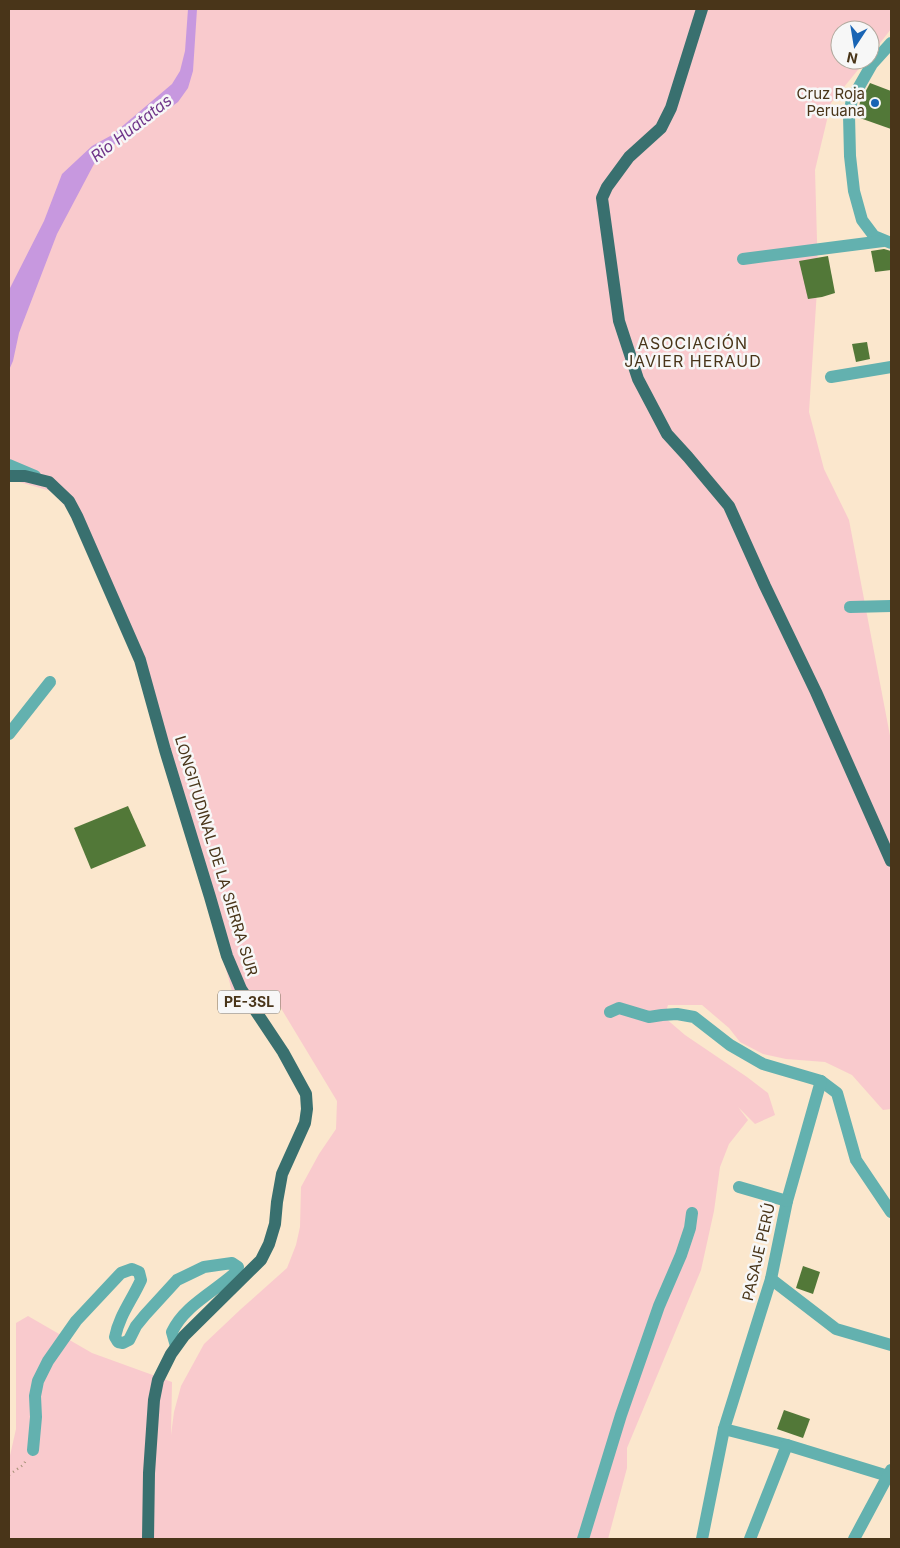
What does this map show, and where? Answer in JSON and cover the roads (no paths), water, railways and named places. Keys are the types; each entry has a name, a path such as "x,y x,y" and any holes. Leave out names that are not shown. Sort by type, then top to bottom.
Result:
{"main road":[{"path":"702,9 671,108 661,128 628,156 607,187 602,198 618,320 638,379 667,434 729,506 816,692 891,861"},
{"path":"9,476 25,476 49,482"},
{"name":"LONGITUDINAL DE LA SIERRA SUR","path":"49,482 69,502 77,516 140,660 226,956 240,989 284,1052 306,1094 307,1109 305,1123 282,1174 275,1224 269,1244 260,1260 184,1336 171,1354 158,1380 154,1400 149,1473 148,1539"}],"street":[{"path":"887,242 874,236 862,220 854,191 850,156 849,115 852,99 872,64 891,43"},
{"path":"743,259 887,242"},
{"path":"831,377 891,368"},
{"path":"9,465 49,482"},
{"path":"850,607 891,606"},
{"path":"9,734 50,682"},
{"path":"610,1012 619,1008 649,1017 677,1014 694,1017 730,1045 764,1064 821,1081 837,1093 856,1160 891,1212"},
{"name":"PASAJE PERÚ","path":"702,1539 724,1429 771,1279 788,1201 821,1081"},
{"path":"738,1187 788,1201"},
{"path":"583,1539 624,1406 660,1306 682,1255 690,1228 692,1213"},
{"path":"34,1450 36,1417 34,1396 38,1381 48,1361 76,1321 121,1274 132,1269 139,1272 141,1280 117,1327 115,1337 118,1342 123,1343 129,1340 136,1326 177,1280 204,1268 232,1264 238,1267 235,1273 197,1303 175,1326 172,1332 176,1346"},
{"path":"771,1279 836,1330 891,1345"},
{"path":"724,1429 890,1473 859,1538"},
{"path":"750,1539 787,1445"}],"water":[{"name":"Rio Huatatas","path":"188,9 197,9 193,71 188,88 178,102 118,141 94,164 57,234 19,333 13,361 9,370 9,290 44,221 62,174 92,146 112,135 172,84 180,71 185,51"}],"place":[{"name":"Cruz Roja Peruana","path":"875,103"}],"district":[{"name":"ASOCIACIÓN JAVIER HERAUD","path":"693,352"}]}
